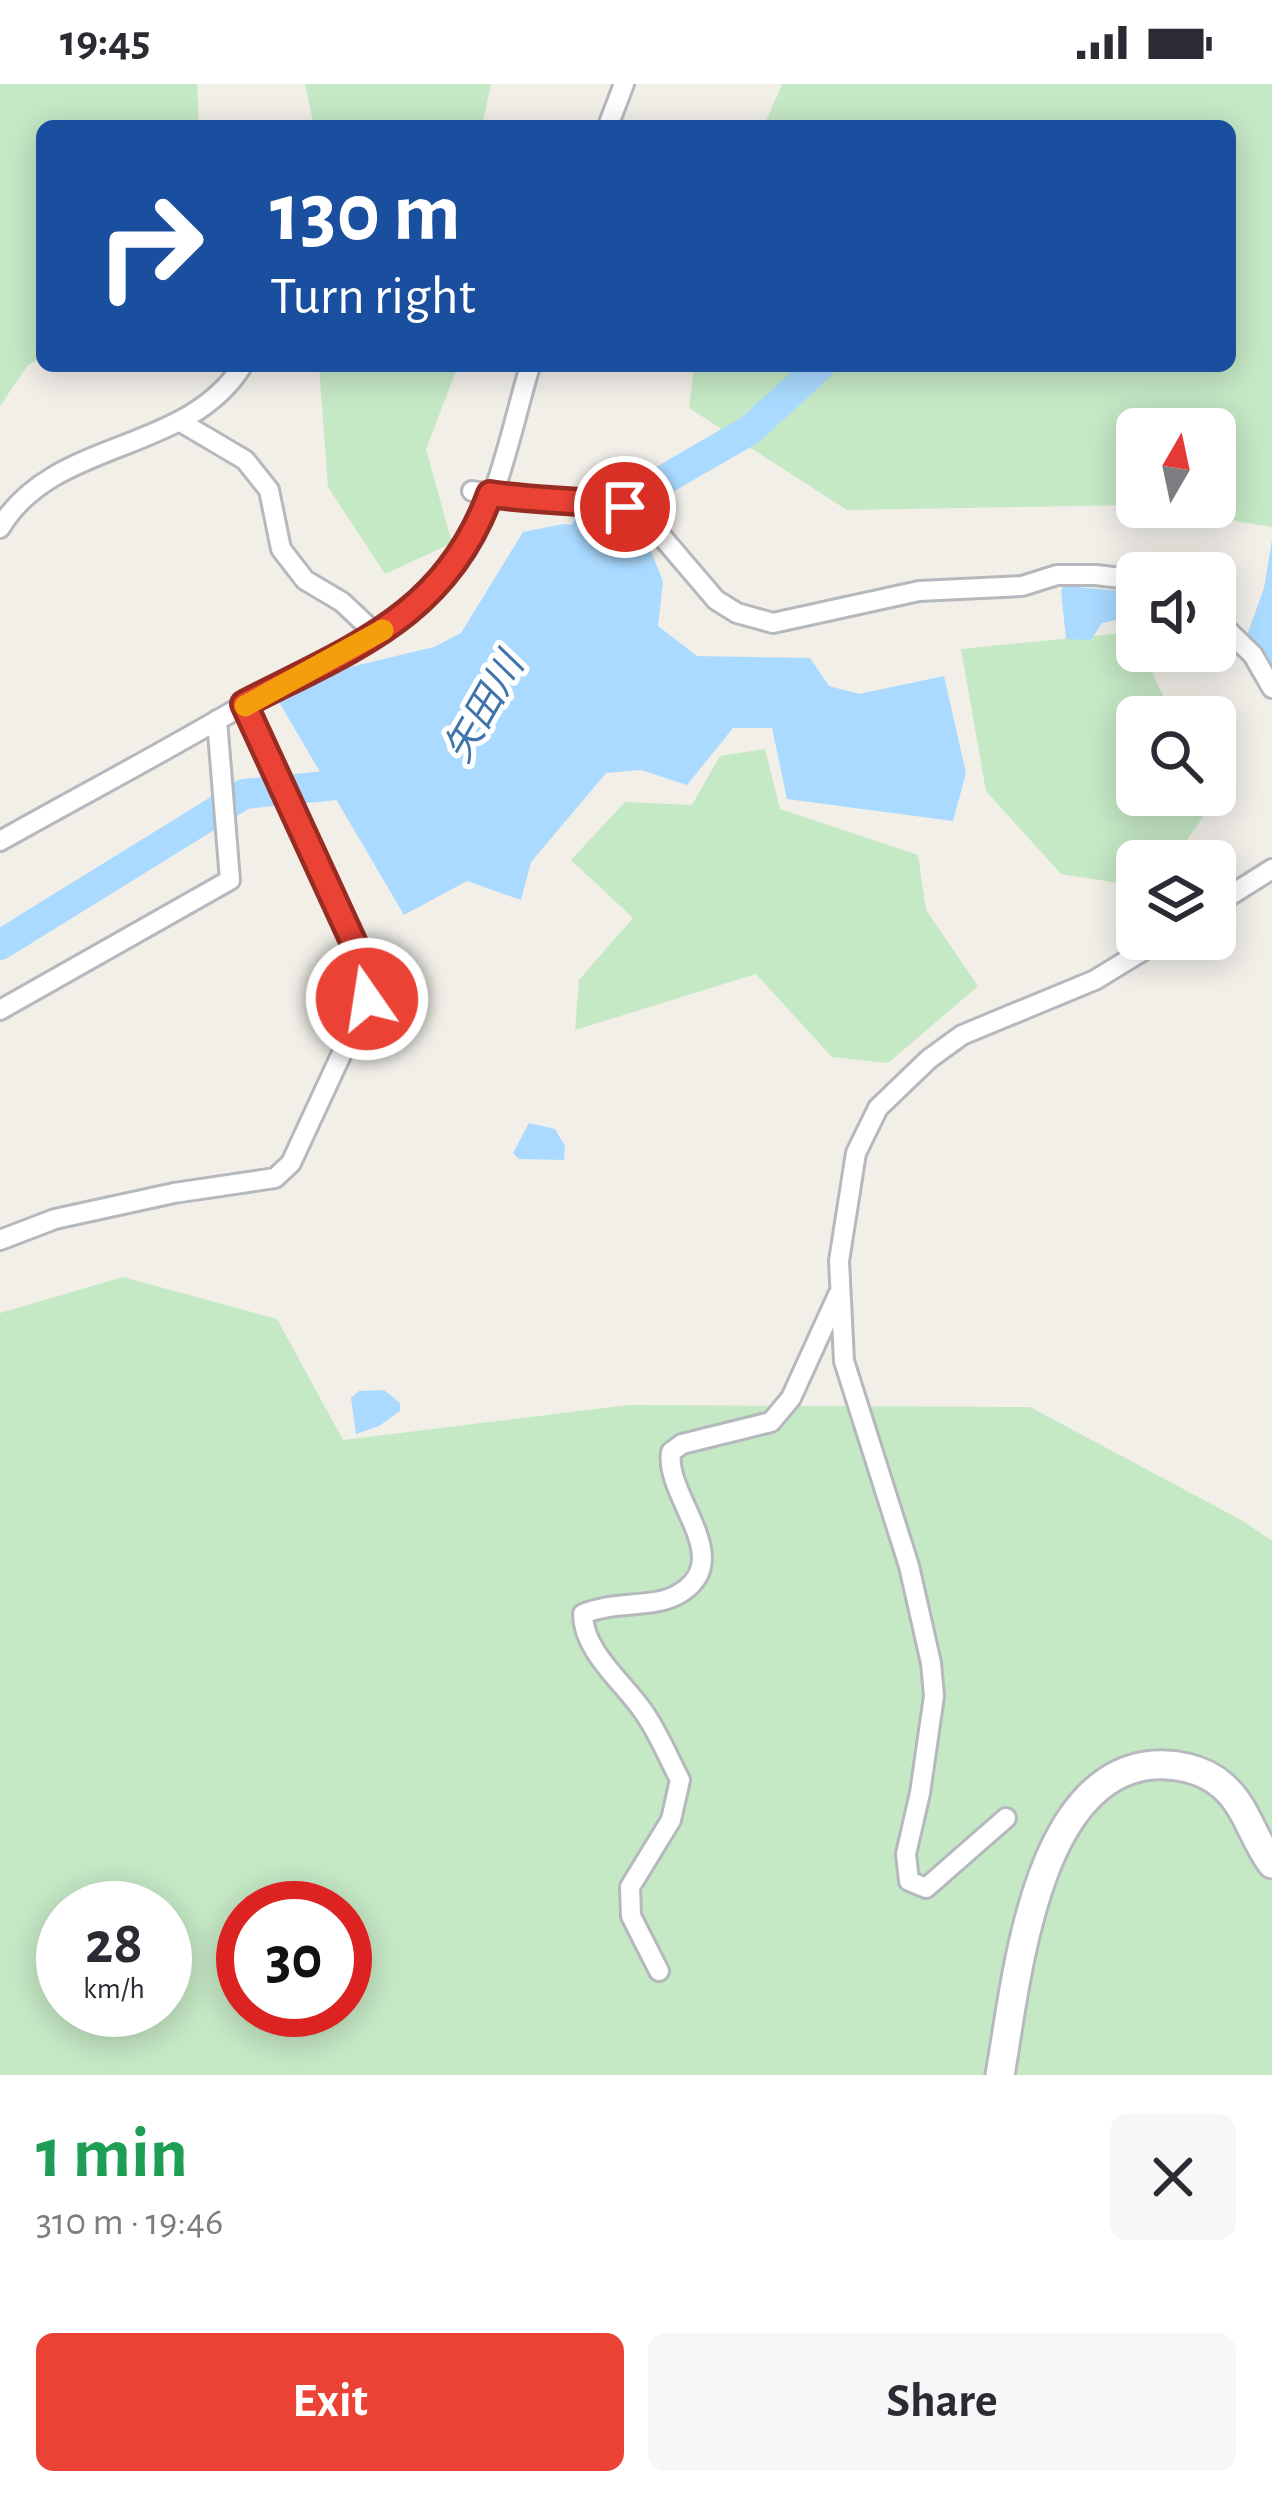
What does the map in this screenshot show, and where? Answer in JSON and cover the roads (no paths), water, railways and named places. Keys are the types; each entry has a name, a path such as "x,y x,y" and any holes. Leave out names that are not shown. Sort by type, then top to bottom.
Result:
{"street":[{"path":"610,120 624,84"},
{"path":"0,528 40,481 160,434 228,388 238,372"},
{"path":"0,841 377,635 439,585 460,560 528,372"},
{"path":"179,421 245,460 269,490 281,549 305,580 342,602 377,635"},
{"path":"481,493 625,507 660,533 716,600 737,613 773,623 919,591 1022,586 1057,575 1116,579"},
{"path":"1236,639 1253,656 1272,688"},
{"path":"0,1240 55,1219 174,1193 275,1178 291,1163 367,999 369,976 244,704"},
{"path":"0,1010 230,880 217,720"},
{"path":"1236,891 1272,869"},
{"path":"1006,1818 926,1888 909,1881 906,1854 934,1696 909,1566 844,1361 839,1261 848,1186 856,1153 878,1108 929,1059 962,1035 1095,980 1128,960"},
{"path":"658,1971 631,1916 629,1887 671,1820 680,1780 645,1714 592,1646 583,1628 583,1614 606,1604 674,1597 692,1582 703,1558 700,1540 671,1480 671,1452 682,1444 771,1422 791,1398 840,1291"},
{"path":"1000,2075 1031,1912 1065,1828 1100,1784 1128,1769 1154,1765 1198,1771 1219,1782 1237,1800 1272,1864"}],"water":[{"path":"564,524 621,531 647,542 663,581 658,626 697,656 810,658 829,686 859,694 944,676 966,773 953,821 787,799 772,728 733,728 687,785 641,770 606,773 531,862 521,900 467,881 404,915 279,702 342,669 434,647 461,633 523,532"},
{"path":"1272,540 1272,671 1246,638 1264,588"},
{"path":"1064,586 1116,590 1116,620 1102,623 1091,640 1066,639"},
{"path":"529,1123 555,1129 565,1146 564,1160 519,1159 513,1153"},
{"path":"384,1390 400,1403 400,1411 356,1434 351,1398 359,1391"}],"waterway":[{"name":"矢田川","path":"567,561 591,522 750,430 813,372"},
{"name":"矢田川","path":"0,945 244,794 367,782"}]}
